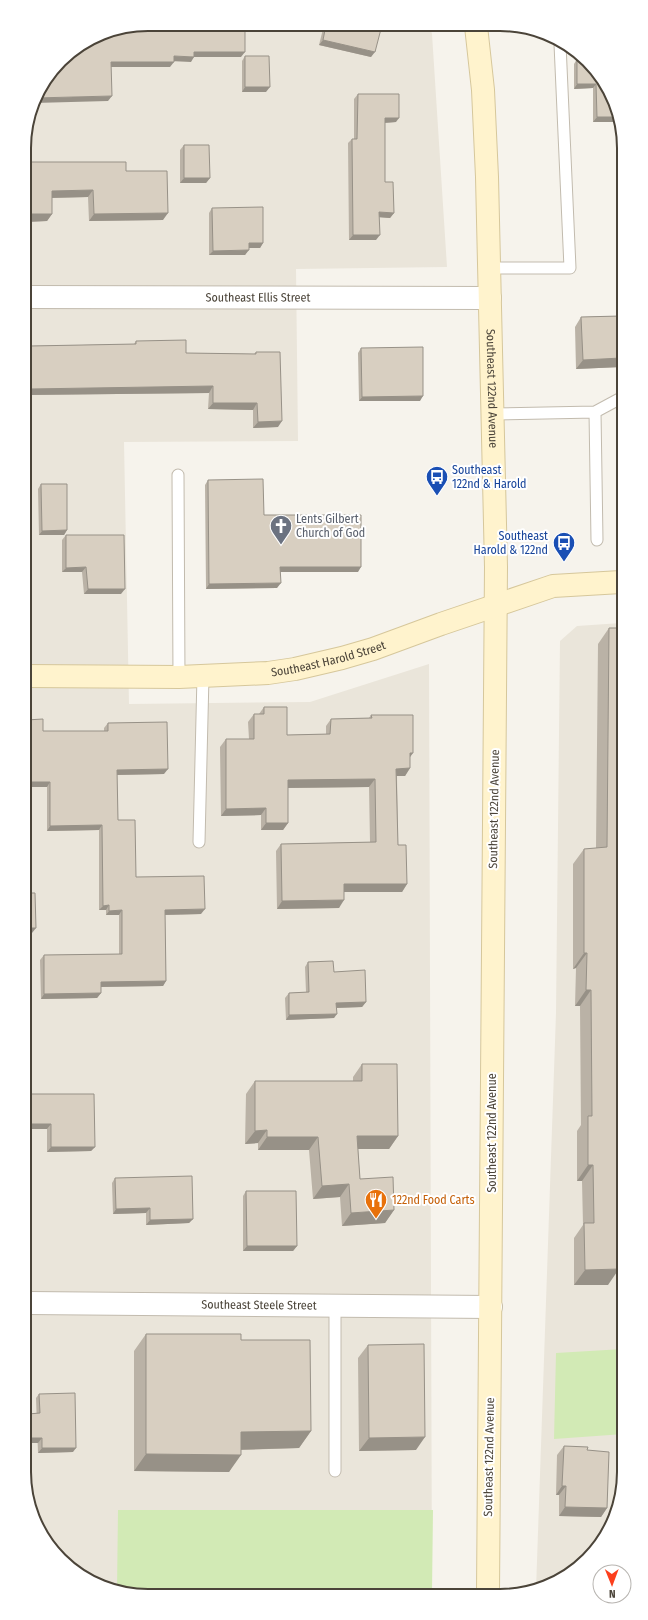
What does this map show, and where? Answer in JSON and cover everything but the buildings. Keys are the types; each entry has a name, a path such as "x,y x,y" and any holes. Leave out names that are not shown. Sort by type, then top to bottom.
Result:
{"main road":[{"name":"Southeast 122nd Avenue","path":"477,31 483,90 490,268 496,605 488,1589"},
{"name":"Southeast Harold Street","path":"31,676 179,678 268,673 318,665 373,649 553,586 617,582"}],"street":[{"name":"Southeast Ellis Street","path":"31,297 490,298"},
{"name":"Southeast Steele Street","path":"31,1303 491,1307"}],"lane":[{"path":"490,268 570,268 560,48"},
{"path":"492,414 595,412 617,400"},
{"path":"595,412 597,540"},
{"path":"178,475 179,678"},
{"path":"199,842 203,676"},
{"path":"335,1306 335,1470"}],"shaded area":[{"path":"148,31 431,31 447,267 296,269 298,441 124,442 129,704 310,702 429,664 432,1589 148,1589 125,1587 111,1583 96,1577 77,1565 65,1555 55,1543 40,1517 32,1487 31,1472 31,141 33,125 40,103 55,77 65,65 77,55 103,40 125,33"},
{"path":"617,623 617,1479 615,1495 608,1517 593,1543 583,1555 571,1565 545,1580 536,1583 556,1013 560,641 577,626"}],"green space":[{"path":"617,1349 617,1434 554,1439 556,1353"},
{"path":"118,1510 433,1510 432,1589 148,1589 117,1585"}],"place":[{"name":"Southeast 122nd & Harold","path":"437,496"},
{"name":"Lents Gilbert Church of God","path":"281,546"},
{"name":"Southeast Harold & 122nd","path":"564,562"},
{"name":"122nd Food Carts","path":"376,1220"}]}
